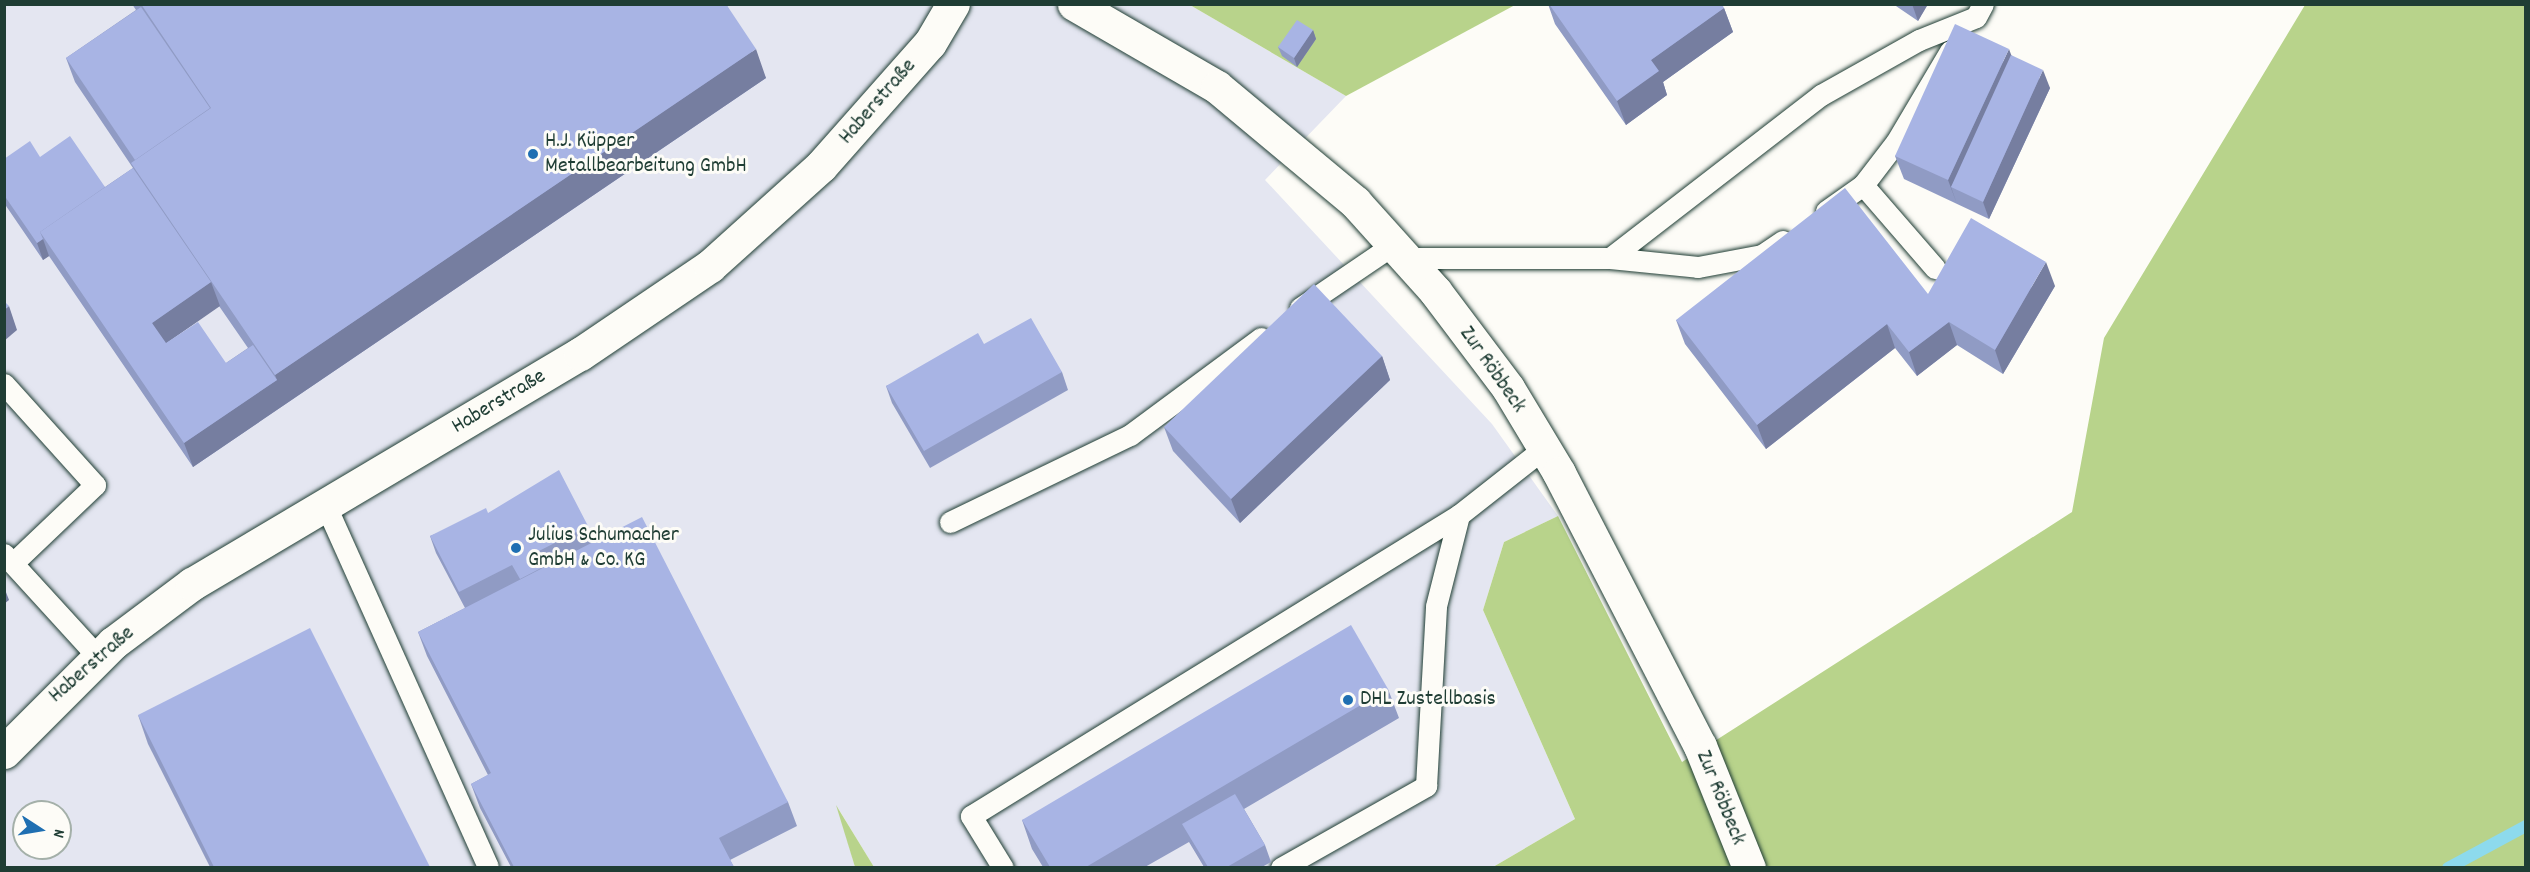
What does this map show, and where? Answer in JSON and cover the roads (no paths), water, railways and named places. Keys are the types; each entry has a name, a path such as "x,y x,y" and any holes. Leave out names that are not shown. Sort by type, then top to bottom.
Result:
{"street":[{"name":"Haberstraße","path":"4,752 98,657 192,584 580,354 710,266 821,166 930,43 953,4"},
{"name":"Zur Röbbeck","path":"1074,4 1217,87 1355,202 1400,251 1508,388 1544,448 1700,746 1749,867"}],"lane":[{"path":"1610,258 1821,95 1919,40 1980,11"},
{"path":"950,522 1130,435 1400,251 1610,258 1698,267 1762,255 1863,185 1896,142 1932,75 1980,11"},
{"path":"1863,185 1935,268"},
{"path":"4,384 95,486 9,559 98,657"},
{"path":"1003,867 970,816 1459,515 1544,448"},
{"path":"325,504 488,866"},
{"path":"1281,867 1426,786 1436,606 1459,515"}],"waterway":[{"path":"2448,868 2526,826"}],"place":[{"name":"H.J. Küpper Metallbearbeitung GmbH","path":"533,154"},
{"name":"Julius Schumacher GmbH & Co. KG","path":"516,548"},
{"name":"DHL Zustellbasis","path":"1348,700"}]}
